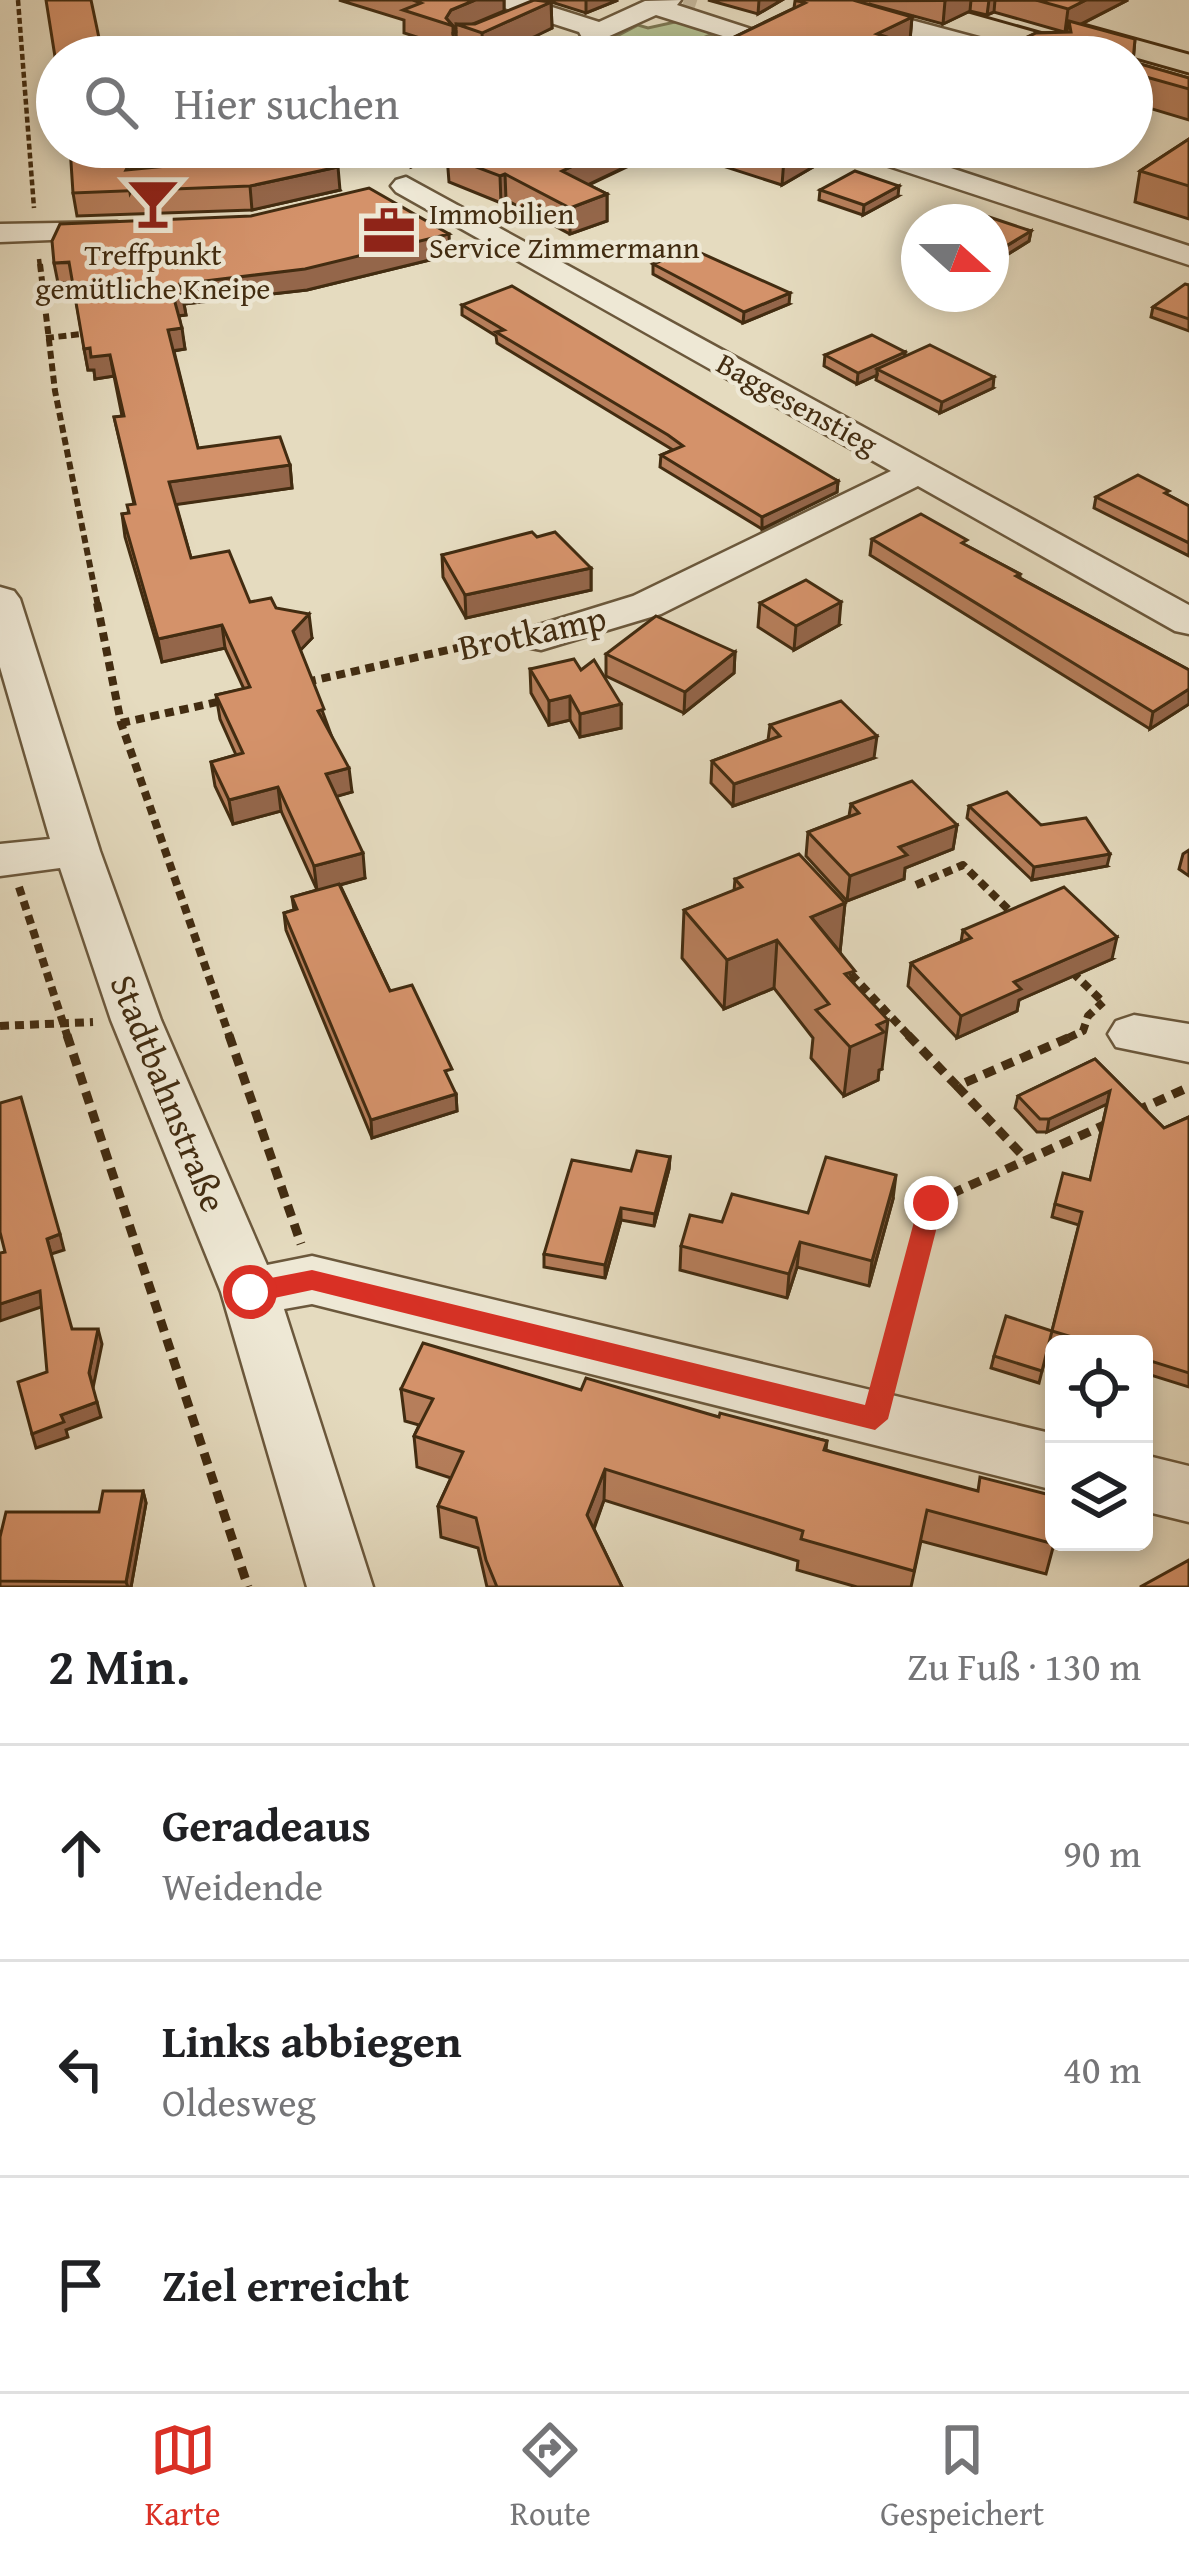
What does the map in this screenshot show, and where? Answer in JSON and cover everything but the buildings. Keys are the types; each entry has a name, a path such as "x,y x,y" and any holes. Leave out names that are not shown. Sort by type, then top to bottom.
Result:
{"street":[{"path":"671,3 756,30"},
{"path":"590,36 597,29 671,3 756,30"},
{"path":"832,8 931,36"},
{"path":"503,13 538,10 597,29"},
{"path":"743,36 756,30"},
{"path":"923,168 1189,256"},
{"name":"Baggesenstieg","path":"444,170 392,191 1189,622"},
{"path":"0,233 143,230"},
{"name":"Brotkamp","path":"541,638 647,605 918,472"},
{"name":"Stadtbahnstraße","path":"0,599 76,851 136,1020 250,1292 340,1587"},
{"path":"6,860 76,851"},
{"path":"1119,1018 1189,1043"},
{"path":"250,1292 312,1280 1045,1460"},
{"path":"1153,1485 1189,1494"}],"path":[{"path":"18,0 46,338 121,724 278,1166 312,1280"},
{"path":"46,338 100,330"},
{"name":"Brotkamp","path":"300,683 457,648 541,638"},
{"path":"121,724 233,698"},
{"path":"6,860 248,1587"},
{"path":"916,885 963,865 1026,926"},
{"path":"1057,956 1119,1018"},
{"path":"839,962 1026,1160"},
{"path":"957,1086 1084,1031 1088,1016 1119,1018"},
{"path":"0,1026 136,1020"},
{"path":"875,1419 931,1203 1189,1087"}],"green space":[{"path":"684,20 720,32 617,36 638,25 648,28"}],"tunnel":[{"path":"684,0 696,4"}],"tram line":[{"path":"926,0 1054,36"},
{"path":"997,0 1127,36"},
{"path":"1153,43 1189,53"},
{"path":"1153,64 1189,74"}],"place":[{"name":"Treffpunkt gemütliche Kneipe","path":"153,203"},
{"name":"Immobilien Service Zimmermann","path":"389,231"}],"route":[{"path":"250,1292 312,1280 875,1419 931,1203"}]}
